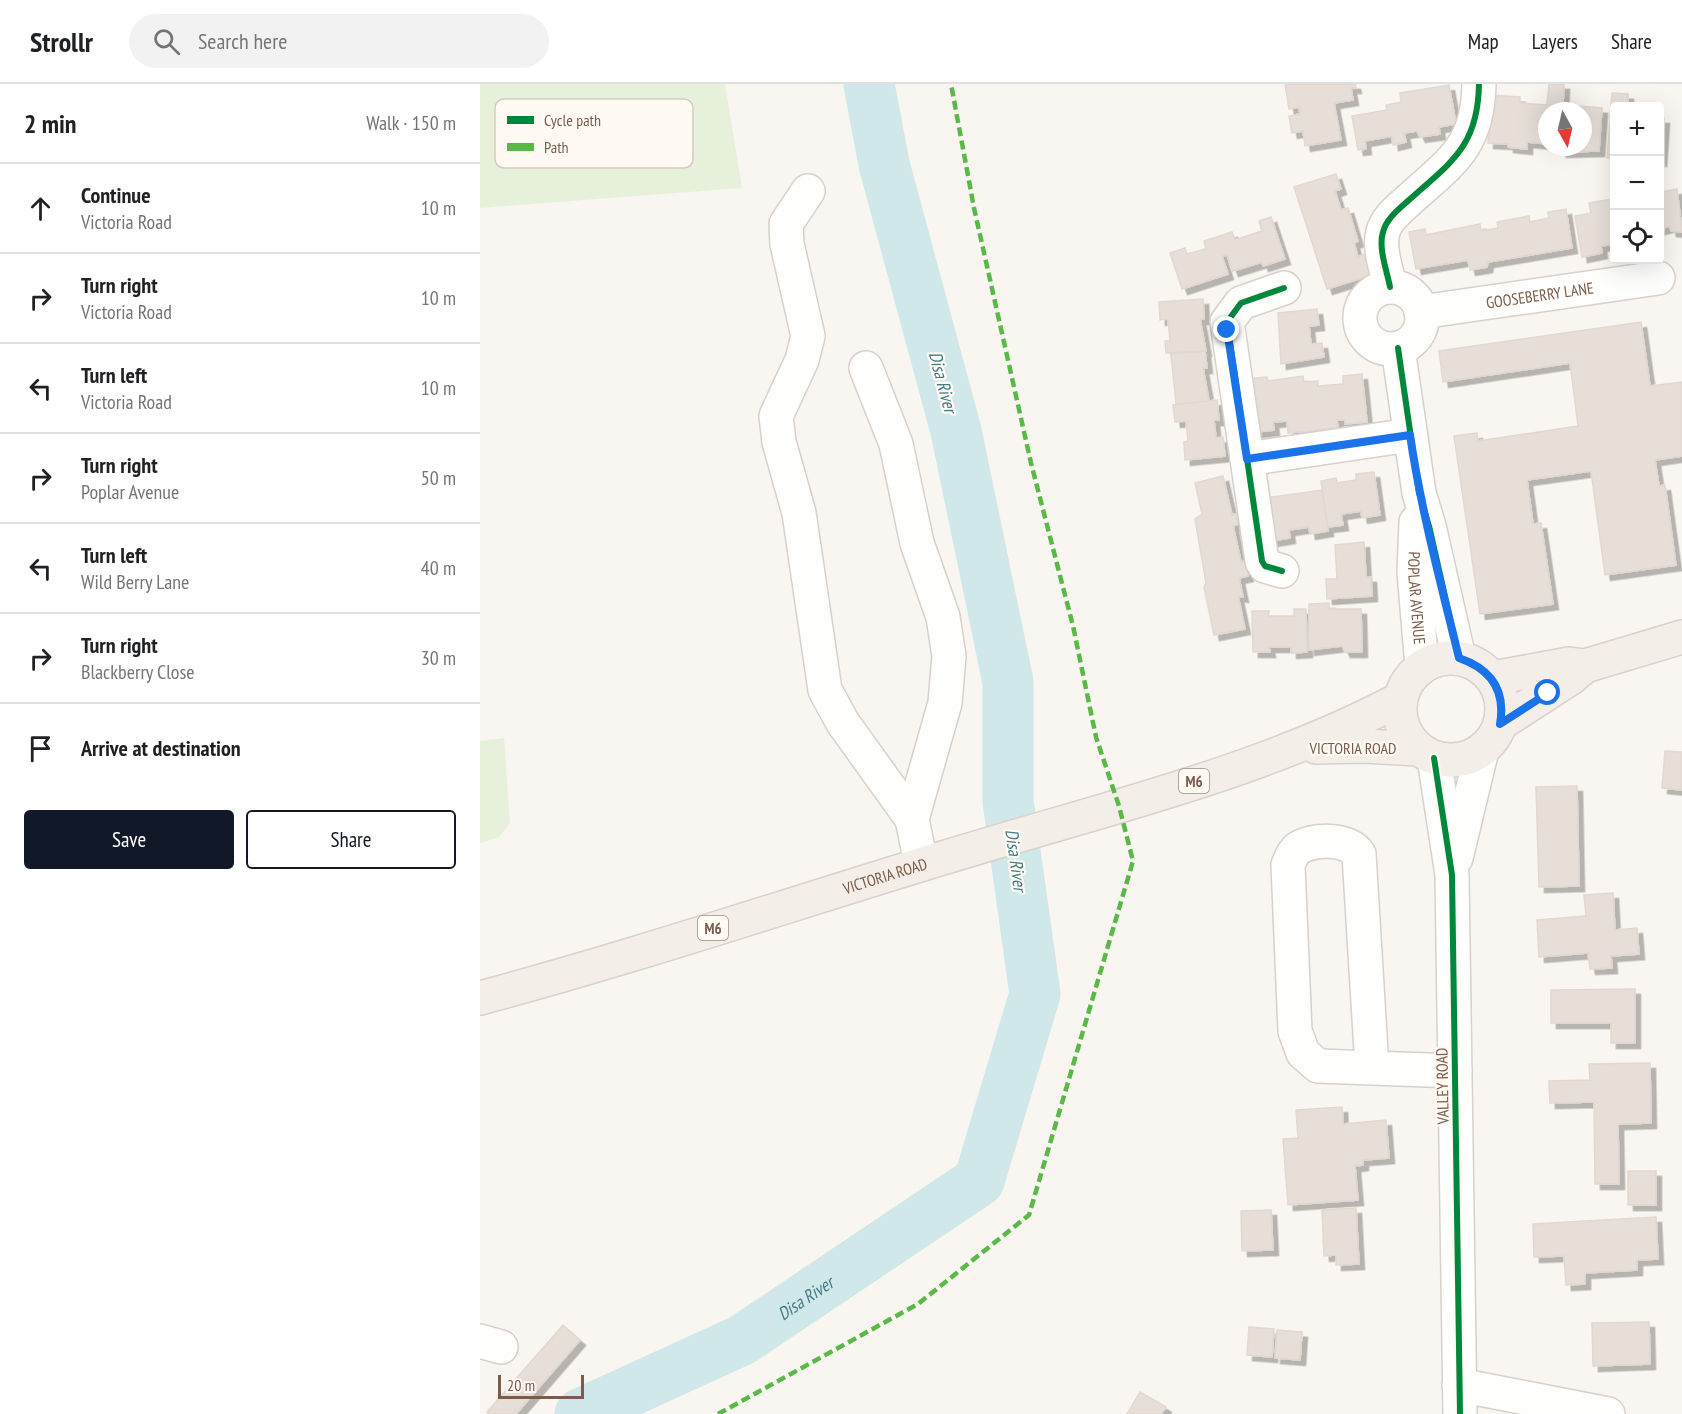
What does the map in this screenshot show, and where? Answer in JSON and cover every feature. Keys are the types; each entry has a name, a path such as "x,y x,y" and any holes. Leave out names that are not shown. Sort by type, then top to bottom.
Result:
{"main road":[{"name":"VICTORIA ROAD","path":"1493,678 1569,664 1585,666 1682,637"},
{"path":"1400,699 1411,677 1422,667 1433,661 1459,658 1484,669 1493,678 1500,694 1503,709 1491,737"},
{"name":"VICTORIA ROAD","path":"1287,750 1364,746 1426,754 1450,760 1468,758 1491,737 1585,666"},
{"name":"VICTORIA ROAD","path":"480,998 1101,812 1287,750 1349,726 1400,699 1401,720 1407,736 1426,754"}],"street":[{"path":"1390,286 1383,248 1383,231 1392,216 1463,150 1475,124 1479,84"},
{"path":"808,190 786,224 787,244 808,336 802,360 776,416 779,442 799,513 825,690 843,723 912,819 934,861"},
{"name":"GOOSEBERRY LANE","path":"1421,312 1658,278"},
{"path":"1390,286 1404,289 1412,295 1422,319 1417,335 1398,348 1377,346 1363,332 1360,323 1360,313 1368,296 1376,290 1390,286"},
{"path":"1282,571 1265,566 1262,561 1227,322 1241,303 1284,288"},
{"name":"POPLAR AVENUE","path":"1398,348 1419,493 1429,526 1459,658"},
{"path":"866,368 897,444 917,543 943,617 949,656 945,703 912,819"},
{"path":"1247,459 1410,435"},
{"name":"POPLAR AVENUE","path":"1419,493 1414,572 1422,667"},
{"name":"VALLEY ROAD","path":"1452,875 1491,737"},
{"name":"VALLEY ROAD","path":"1426,754 1452,875 1460,1399"},
{"path":"1372,1068 1359,854 1354,846 1345,842 1308,844 1296,849 1288,865 1295,1031 1303,1053 1318,1066 1372,1068 1455,1071"},
{"path":"1460,1399 1608,1414"}],"green space":[{"path":"480,84 725,84 742,188 480,208"},
{"path":"504,738 510,823 499,837 480,843 480,741"}],"building":[{"path":"1285,84 1355,84 1356,88 1351,88 1353,100 1334,103 1341,140 1305,146 1303,131 1292,133 1289,116 1300,114 1299,107 1289,109"},
{"path":"1549,84 1564,84 1563,102 1547,102"},
{"path":"1449,85 1456,124 1439,127 1440,134 1420,137 1417,131 1404,133 1406,142 1393,145 1392,136 1365,141 1366,149 1358,150 1352,116 1387,110 1386,105 1401,102 1400,93"},
{"path":"1612,93 1628,94 1628,102 1611,102"},
{"path":"1491,95 1520,97 1520,103 1538,104 1538,143 1527,142 1527,149 1508,147 1508,144 1488,143"},
{"path":"1592,107 1602,108 1599,151 1592,151"},
{"path":"1610,119 1610,158 1607,158"},
{"path":"1336,174 1341,189 1335,191 1341,210 1348,208 1358,241 1354,243 1358,257 1364,254 1371,275 1327,289 1294,187"},
{"path":"1677,189 1682,232 1671,231 1670,226 1664,228 1664,192"},
{"path":"1610,199 1610,245 1601,246 1602,253 1582,257 1575,216 1591,213 1589,203"},
{"path":"1566,209 1572,248 1488,262 1487,267 1470,270 1468,260 1416,269 1409,232 1425,229 1426,235 1480,224 1481,231 1498,228 1497,222 1529,216 1530,222 1549,218 1548,212"},
{"path":"1271,217 1285,259 1263,266 1262,262 1233,271 1227,255 1222,256 1228,274 1182,289 1170,253 1185,248 1187,254 1206,249 1204,241 1232,232 1235,240 1262,231 1259,221"},
{"path":"1203,299 1204,319 1200,319 1206,351 1166,353 1165,341 1170,341 1168,319 1160,320 1159,302"},
{"path":"1317,309 1319,325 1309,326 1311,344 1322,343 1324,357 1281,364 1278,313"},
{"path":"1641,322 1650,386 1682,382 1682,456 1655,460 1659,486 1665,485 1676,565 1605,575 1591,471 1527,480 1533,524 1541,523 1553,604 1480,614 1454,436 1477,433 1478,441 1578,426 1570,363 1443,382 1439,351"},
{"path":"1205,351 1207,368 1203,368 1209,401 1176,404 1171,354"},
{"path":"1362,374 1367,422 1345,424 1345,420 1337,420 1338,428 1288,433 1287,421 1273,422 1274,430 1249,433 1244,379 1267,377 1268,381 1303,376 1304,382 1318,381 1318,386 1343,384 1343,376"},
{"path":"1217,400 1219,420 1214,420 1216,438 1223,437 1225,456 1185,460 1184,442 1188,441 1186,421 1175,422 1173,405"},
{"path":"1374,472 1380,515 1362,518 1361,511 1341,514 1343,525 1328,527 1321,481 1336,478 1337,483 1356,480 1356,474"},
{"path":"1223,476 1232,515 1236,514 1238,524 1233,526 1241,562 1245,561 1248,576 1239,578 1243,597 1238,596 1245,629 1214,635 1204,587 1206,583 1195,519 1202,514 1195,483"},
{"path":"1322,490 1328,531 1310,534 1309,527 1289,530 1290,538 1272,541 1266,498"},
{"path":"1364,542 1366,577 1371,577 1372,596 1327,599 1326,579 1337,579 1335,545"},
{"path":"1329,603 1329,609 1361,609 1362,652 1345,652 1342,646 1309,650 1309,604"},
{"path":"1294,609 1306,609 1307,652 1291,653 1291,647 1269,647 1270,652 1253,652 1252,611 1269,611 1268,616 1294,616"},
{"path":"1665,751 1682,752 1682,790 1662,788"},
{"path":"1577,786 1579,886 1539,887 1536,787"},
{"path":"1613,893 1615,930 1637,928 1639,954 1611,956 1612,968 1590,969 1588,953 1539,957 1537,920 1586,916 1584,895"},
{"path":"1635,989 1635,1043 1611,1043 1611,1023 1551,1023 1551,990"},
{"path":"1650,1063 1651,1123 1618,1124 1619,1184 1595,1184 1594,1102 1550,1103 1549,1081 1590,1080 1589,1064"},
{"path":"1342,1107 1343,1124 1386,1120 1389,1158 1363,1160 1363,1165 1355,1166 1358,1200 1288,1205 1283,1139 1298,1138 1296,1110"},
{"path":"1628,1171 1656,1171 1656,1205 1628,1205"},
{"path":"1356,1208 1359,1264 1336,1265 1336,1255 1324,1256 1322,1210"},
{"path":"1271,1210 1273,1250 1242,1251 1241,1211"},
{"path":"1656,1217 1658,1259 1637,1260 1637,1270 1585,1273 1585,1284 1566,1285 1564,1256 1534,1257 1533,1224"},
{"path":"1649,1322 1650,1364 1593,1366 1592,1323"},
{"path":"563,1325 580,1340 516,1414 489,1414 487,1412"},
{"path":"1249,1327 1274,1329 1272,1357 1247,1355"},
{"path":"1277,1330 1302,1332 1300,1360 1275,1358"},
{"path":"1140,1392 1166,1407 1161,1414 1127,1414"}],"waterway":[{"name":"Disa River","path":"580,1414 742,1340 979,1181 1035,994 1008,801 1008,682 956,431 884,164 869,84"}],"marked path":[{"path":"718,1414 918,1304 1029,1215 1133,861 1119,806 1096,737 1073,626 1031,463 974,208 951,84"}],"cycle path":[{"path":"1390,287 1383,260 1382,238 1385,227 1393,215 1438,175 1459,151 1474,123 1479,84"},
{"path":"1282,571 1265,566 1262,561 1227,322 1241,303 1284,288"},
{"path":"1398,348 1419,493 1429,526 1459,658"},
{"path":"1434,758 1452,875 1460,1414"}],"route":[{"path":"1227,330 1247,459 1410,435 1419,493 1429,526 1459,658 1484,669 1493,678 1503,709 1500,724 1548,693"}]}
